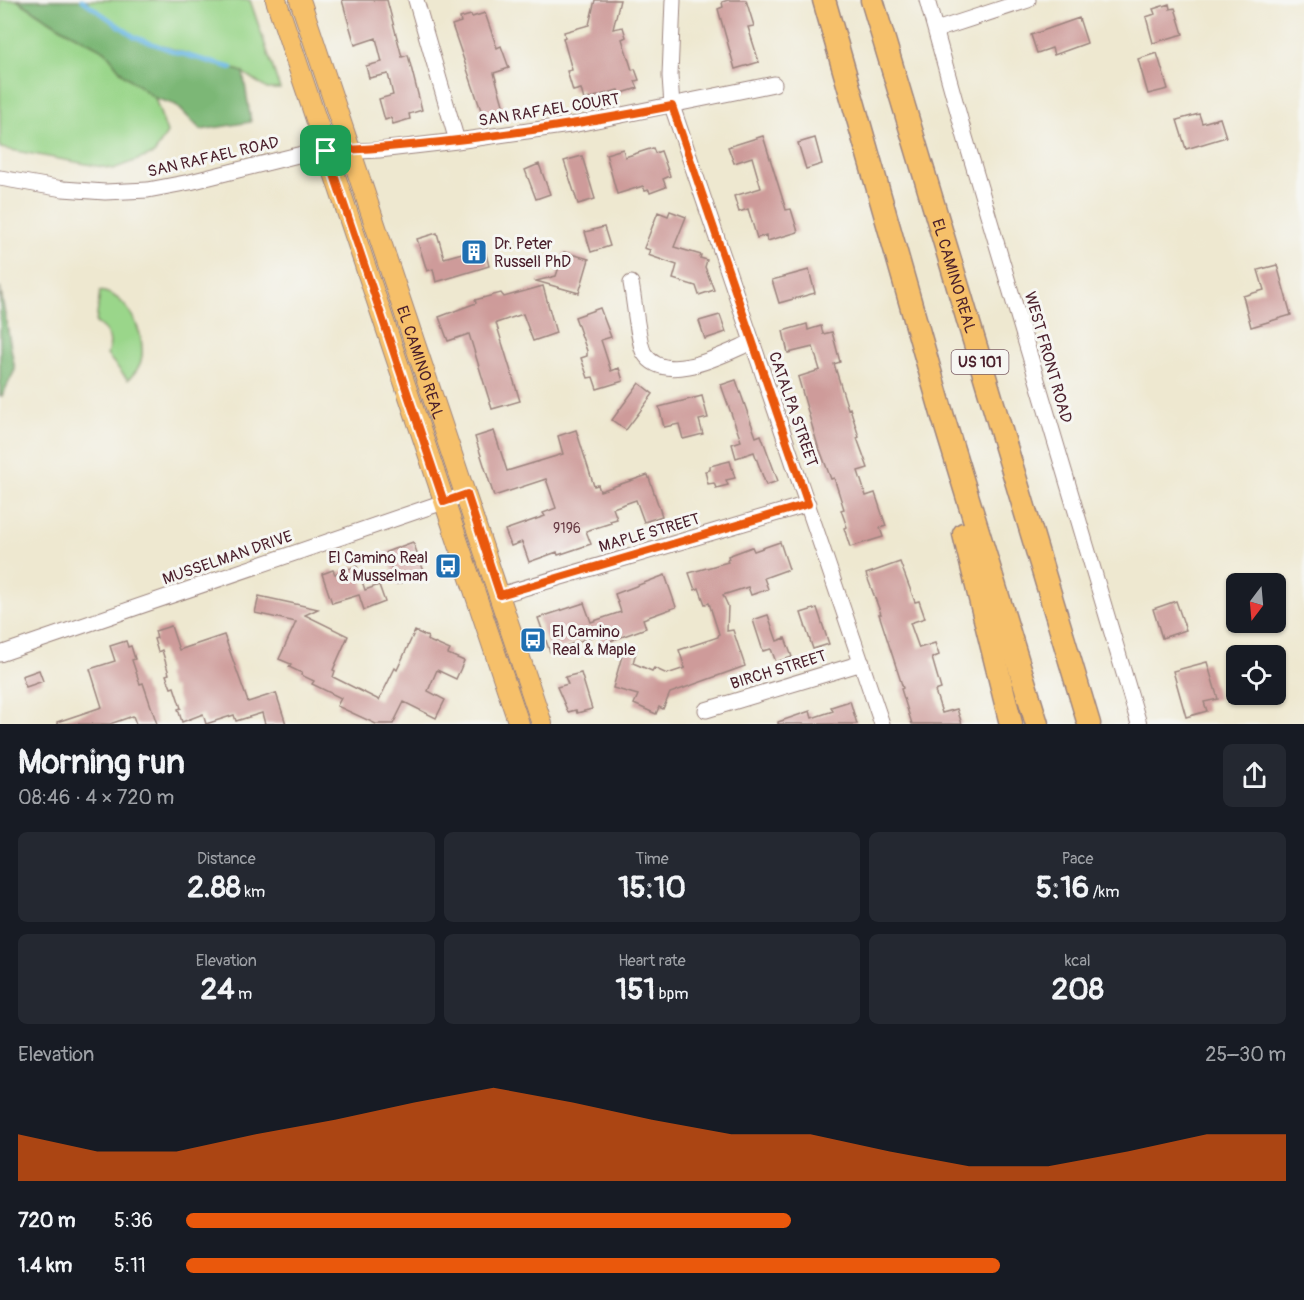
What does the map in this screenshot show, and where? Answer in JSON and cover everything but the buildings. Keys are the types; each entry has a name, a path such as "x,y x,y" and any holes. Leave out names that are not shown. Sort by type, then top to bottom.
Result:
{"highway":[{"name":"US 101","path":"824,0 943,417 1037,724"},
{"name":"EL CAMINO REAL","path":"872,0 1089,724"},
{"path":"943,417 953,490 1011,724"}],"main road":[{"name":"EL CAMINO REAL","path":"276,0 519,724"},
{"name":"EL CAMINO REAL","path":"300,0 543,724"}],"street":[{"path":"416,0 457,141"},
{"name":"CATALPA STREET","path":"673,0 670,76 672,106 882,724"},
{"name":"WEST FRONT ROAD","path":"927,0 1139,724"},
{"path":"936,30 1028,0"},
{"name":"SAN RAFAEL COURT","path":"326,151 379,150 577,124 774,84"},
{"name":"SAN RAFAEL ROAD","path":"0,178 63,189 105,192 148,190 302,154 326,151"},
{"path":"631,283 643,350 657,364 678,369 752,342"},
{"name":"MUSSELMAN DRIVE","path":"0,654 467,494"},
{"name":"MAPLE STREET","path":"500,595 808,504"},
{"name":"BIRCH STREET","path":"706,710 862,663"}],"green space":[{"path":"0,0 17,0 65,30 105,51 123,74 155,98 167,133 154,154 113,169 0,148"},
{"path":"17,0 86,0 135,37 243,72 251,122 201,130 176,105 155,98 123,74 105,51 65,30"},
{"path":"86,0 250,0 280,89 267,89 242,72 135,37"},
{"path":"0,287 15,370 2,396 0,396"},
{"path":"100,291 110,294 126,306 137,325 142,356 137,369 128,380 107,355 110,346 109,337 96,323"}],"waterway":[{"path":"82,0 135,37 175,52 232,68"}],"place":[{"name":"Dr. Peter Russell PhD","path":"474,252"},
{"name":"El Camino Real & Musselman","path":"448,566"},
{"name":"El Camino Real & Maple","path":"533,640"}],"route":[{"path":"672,106 808,504 500,595 467,494 444,502 326,151 379,150 457,141 577,124 672,106"}]}
